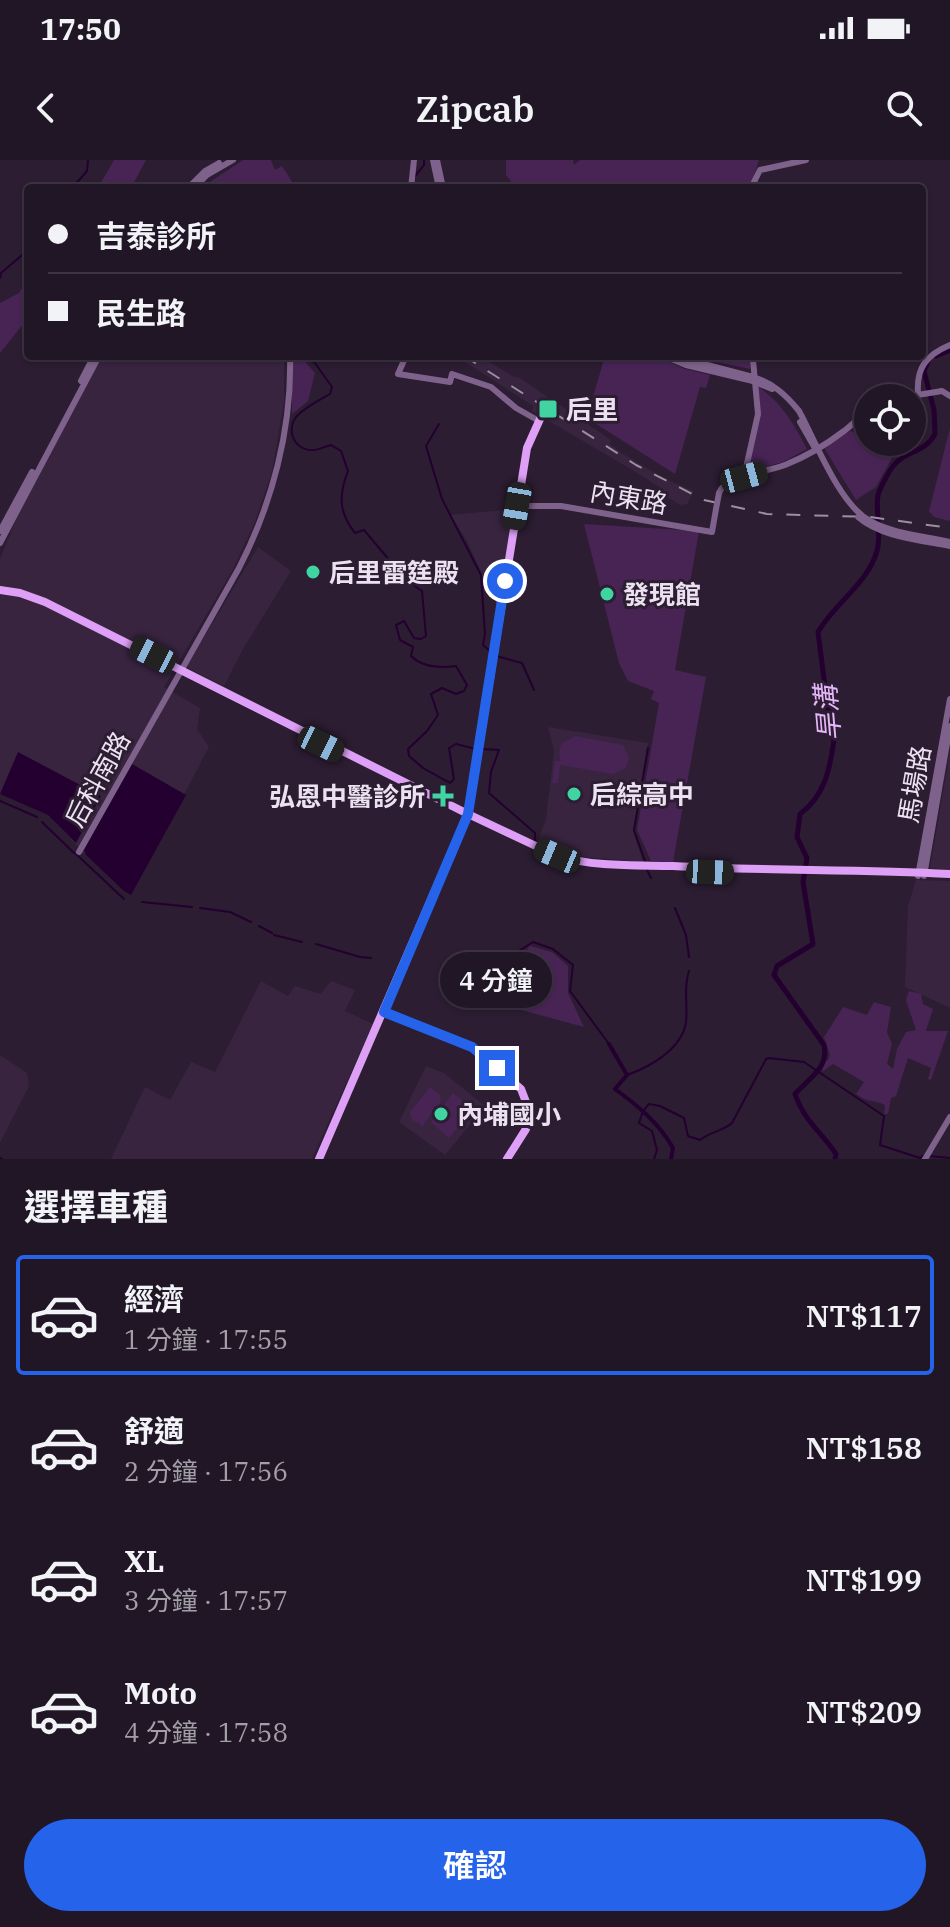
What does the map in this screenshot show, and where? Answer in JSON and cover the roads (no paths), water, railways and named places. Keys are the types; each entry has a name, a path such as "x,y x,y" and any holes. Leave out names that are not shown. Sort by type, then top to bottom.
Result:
{"main road":[{"path":"319,1159 468,816 527,448 539,420"},
{"path":"0,593 20,593 45,602 468,816 572,860 624,865 950,876"},
{"path":"384,1012 472,1047 521,1089 526,1102 526,1129 507,1159"}],"street":[{"path":"193,184 225,160"},
{"path":"197,184 206,173 233,160"},
{"path":"411,184 414,160"},
{"path":"435,160 440,184"},
{"path":"753,184 760,170 806,160"},
{"path":"920,384 916,377 921,366 933,353 950,345"},
{"path":"0,531 95,360"},
{"name":"后科南路","path":"130,758 79,852 260,526 273,482 287,396 289,360"},
{"path":"404,360 398,374 450,382 452,374 477,382 491,387 516,408 539,420"},
{"path":"674,360 753,379"},
{"path":"687,360 777,388 799,411 847,499 861,515 889,528 950,544"},
{"path":"753,360 758,414 744,477 786,465 854,423"},
{"path":"926,393 942,391 950,396"},
{"path":"0,543 42,457"},
{"name":"內東路","path":"517,506 561,506 712,532 719,493 726,482 744,477"},
{"name":"馬場路","path":"921,874 950,699"},
{"name":"馬場路","path":"921,874 950,726"},
{"path":"925,1159 950,1117"}],"waterway":[{"path":"76,184 87,171 88,160"},
{"path":"415,176 424,165 424,160"},
{"path":"0,278 1,273 24,253"},
{"name":"旱溝","path":"936,356 950,350"},
{"path":"311,360 332,387 330,394 309,406 294,420 293,438 306,449 315,450 331,445 341,451 348,471 342,503 349,525 355,533 364,530 406,580 422,591 426,636 414,638 404,621 396,625 400,640 413,647 411,656 426,665 456,666 467,685 464,691 456,694 442,688 431,694 438,715 408,749 409,756 450,783 454,779 449,748 456,744 476,749"},
{"name":"旱溝","path":"835,1159 836,1154 809,1120 795,1094 821,1066 824,1045 774,975 777,966 813,944 803,882 807,858 797,837 800,814 815,799 825,781 834,740 818,632 873,563 878,544 878,495 889,472 900,459 925,446 935,434 934,410 924,371 928,362"},
{"path":"439,424 426,446 442,499 481,575 483,645 491,652"},
{"path":"496,656 522,663 534,690"},
{"path":"646,864 634,830 648,748"},
{"path":"482,749 499,750 491,772 489,793 535,833 535,840"},
{"path":"0,801 37,817"},
{"path":"42,822 74,853"},
{"path":"76,854 124,899"},
{"path":"647,870 651,878"},
{"path":"142,902 192,907"},
{"path":"200,908 230,912 251,922"},
{"path":"675,908 686,935 689,957"},
{"path":"259,926 272,933"},
{"path":"274,935 302,942"},
{"path":"462,973 504,983 514,954 533,942 553,949 573,965 570,991 609,1044"},
{"path":"316,944 371,958"},
{"path":"627,1075 655,1062 678,1041 686,1022 689,971"},
{"path":"609,1044 627,1075 615,1089 655,1123 673,1148 671,1159"},
{"path":"654,1159 657,1150 652,1131 639,1123 649,1104 684,1118 688,1136 700,1140 732,1123 769,1058 804,1062 884,1116 880,1145 920,1158 923,1156"},
{"path":"929,1156 950,1158"}],"railway":[{"path":"470,360 636,465 704,500 767,514 870,517 950,528"}],"place":[{"name":"后里","path":"548,409"},
{"name":"后里雷筳殿","path":"313,572"},
{"name":"發現館","path":"607,594"},
{"name":"后綜高中","path":"574,794"},
{"name":"弘恩中醫診所","path":"443,796"},
{"name":"內埔國小","path":"441,1114"}]}
